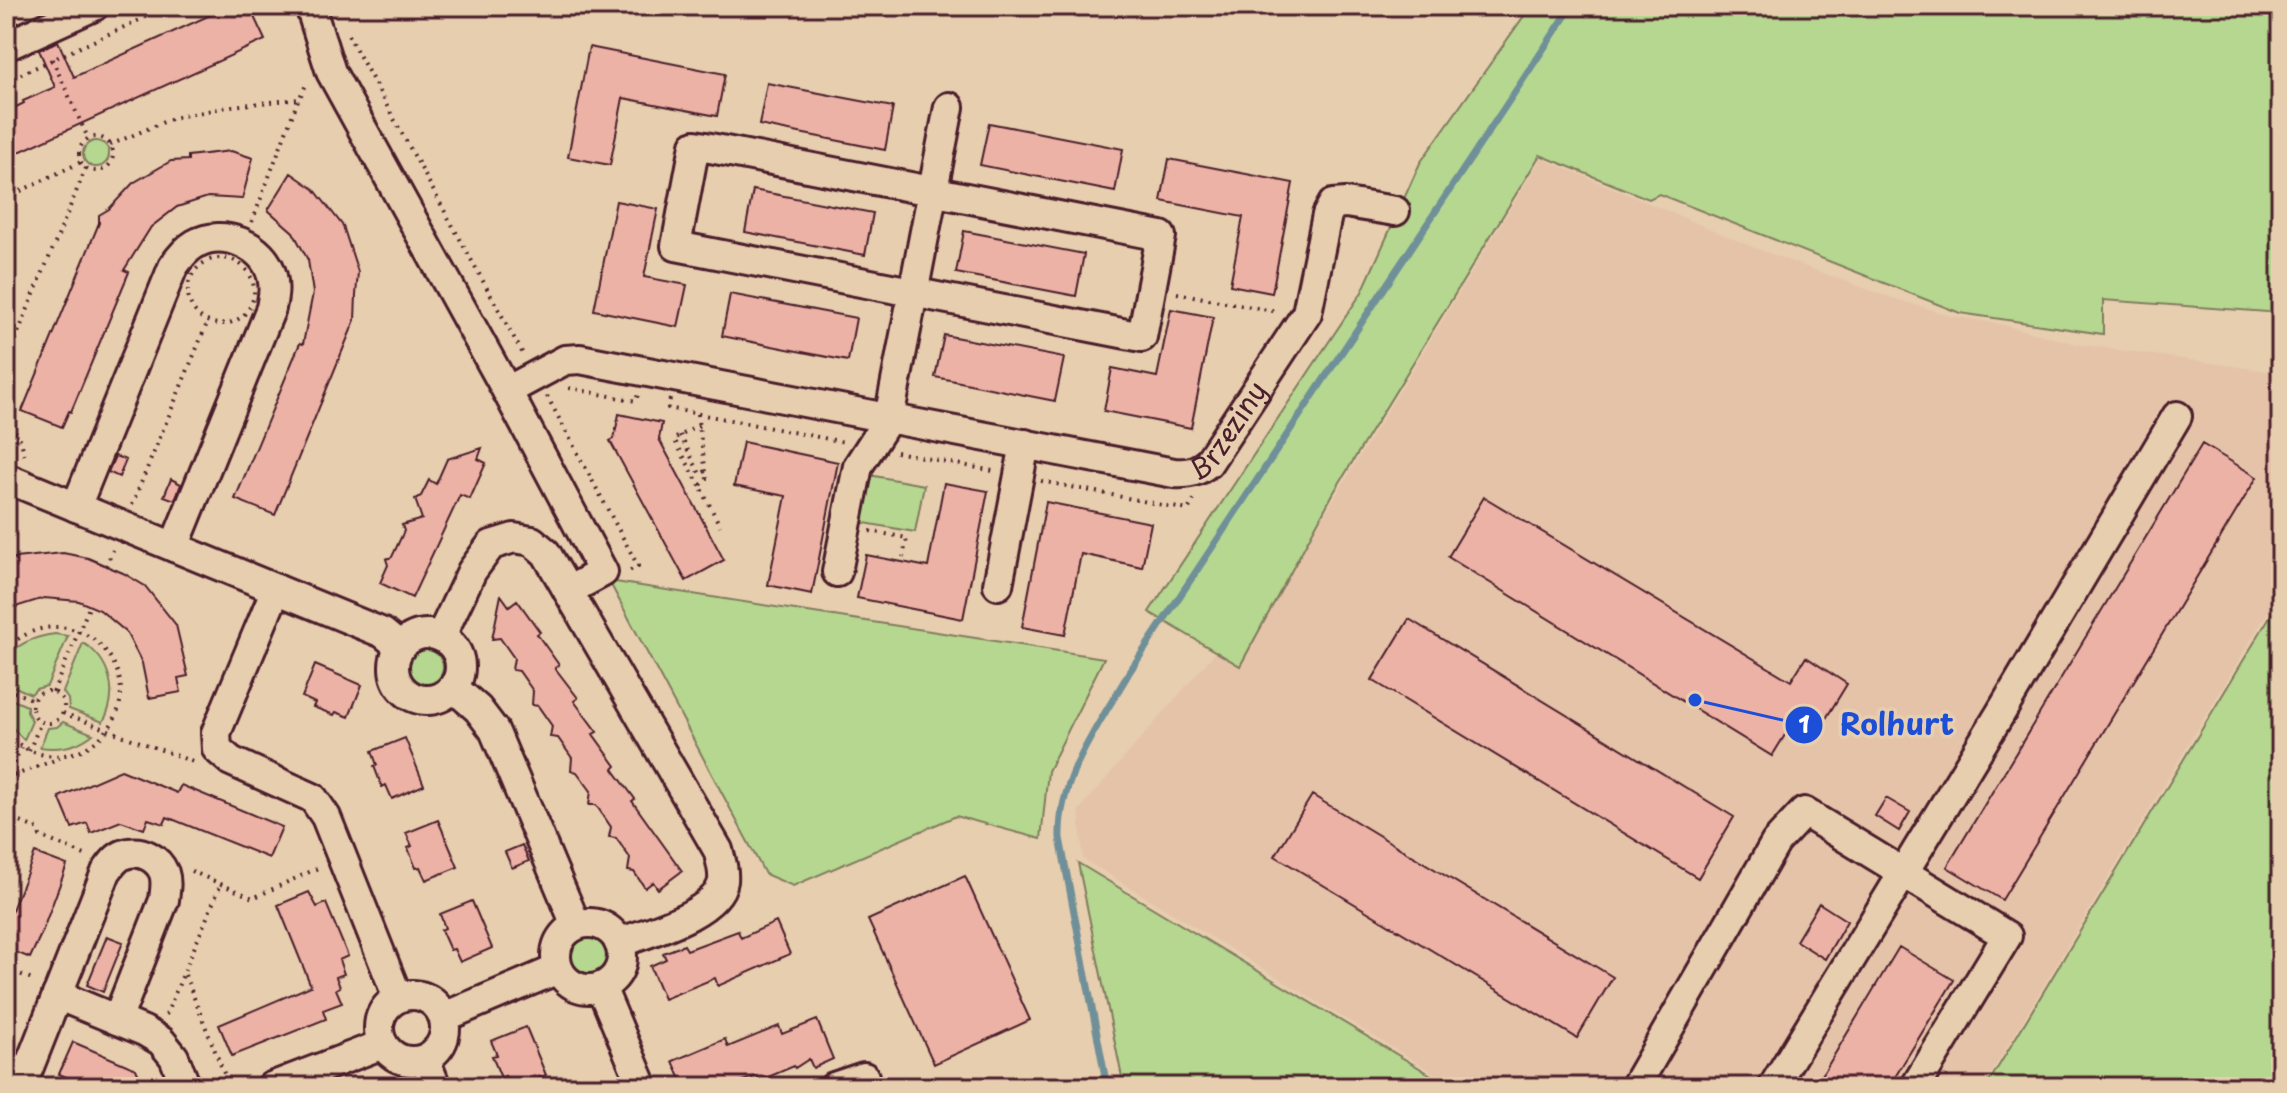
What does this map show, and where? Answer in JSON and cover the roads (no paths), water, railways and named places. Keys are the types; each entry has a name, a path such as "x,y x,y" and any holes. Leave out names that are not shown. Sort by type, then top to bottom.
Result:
{"street":[{"path":"6,46 94,6"},
{"path":"310,6 331,72 603,572 568,591"},
{"path":"837,572 858,466 889,418 949,107"},
{"path":"695,145 933,192 1161,236 1142,337 676,246 695,145"},
{"name":"Brzeziny","path":"507,391 565,360 580,359 1187,474 1208,463 1307,313 1327,215 1333,204 1346,203 1395,211"},
{"path":"76,507 173,267 184,252 197,243 221,238 236,240 262,258 271,273 274,290 174,547"},
{"path":"1773,1087 2177,416"},
{"path":"998,585 1025,444"},
{"path":"14,481 383,633 400,647"},
{"path":"441,636 472,571 491,545 514,538 532,541 546,553 718,850 723,868 722,884 707,906 619,943"},
{"path":"276,589 216,733 217,749 231,761 313,798 326,817 398,998"},
{"path":"415,635 441,636 451,643 457,653 459,677 446,694 426,700 416,698 407,693 395,676 394,666 400,647 415,635"},
{"path":"453,687 478,709 494,730 576,925"},
{"path":"1635,1087 1776,842 1804,812 2007,936 1915,1087"},
{"path":"21,1087 106,872 114,861 125,854 138,853 157,861 164,873 164,900 117,1020"},
{"path":"586,922 606,927 619,943 622,953 617,974 601,987 591,989 571,984 558,969 555,959 560,938 576,925 586,922"},
{"path":"444,1017 558,969"},
{"path":"601,987 643,1087"},
{"path":"58,993 161,1041 174,1057 186,1087"},
{"path":"409,995 430,1000 444,1017 445,1037 425,1059 405,1061 388,1052 383,1044 379,1023 389,1004 398,998 409,995"},
{"path":"271,1087 383,1044"},
{"path":"425,1059 436,1087"},
{"path":"834,1087 864,1077"}],"waterway":[{"path":"1107,1087 1060,838 1066,793 1083,751 1130,671 1572,6"}],"place":[{"name":"Rolhurt","path":"1695,700"}]}
